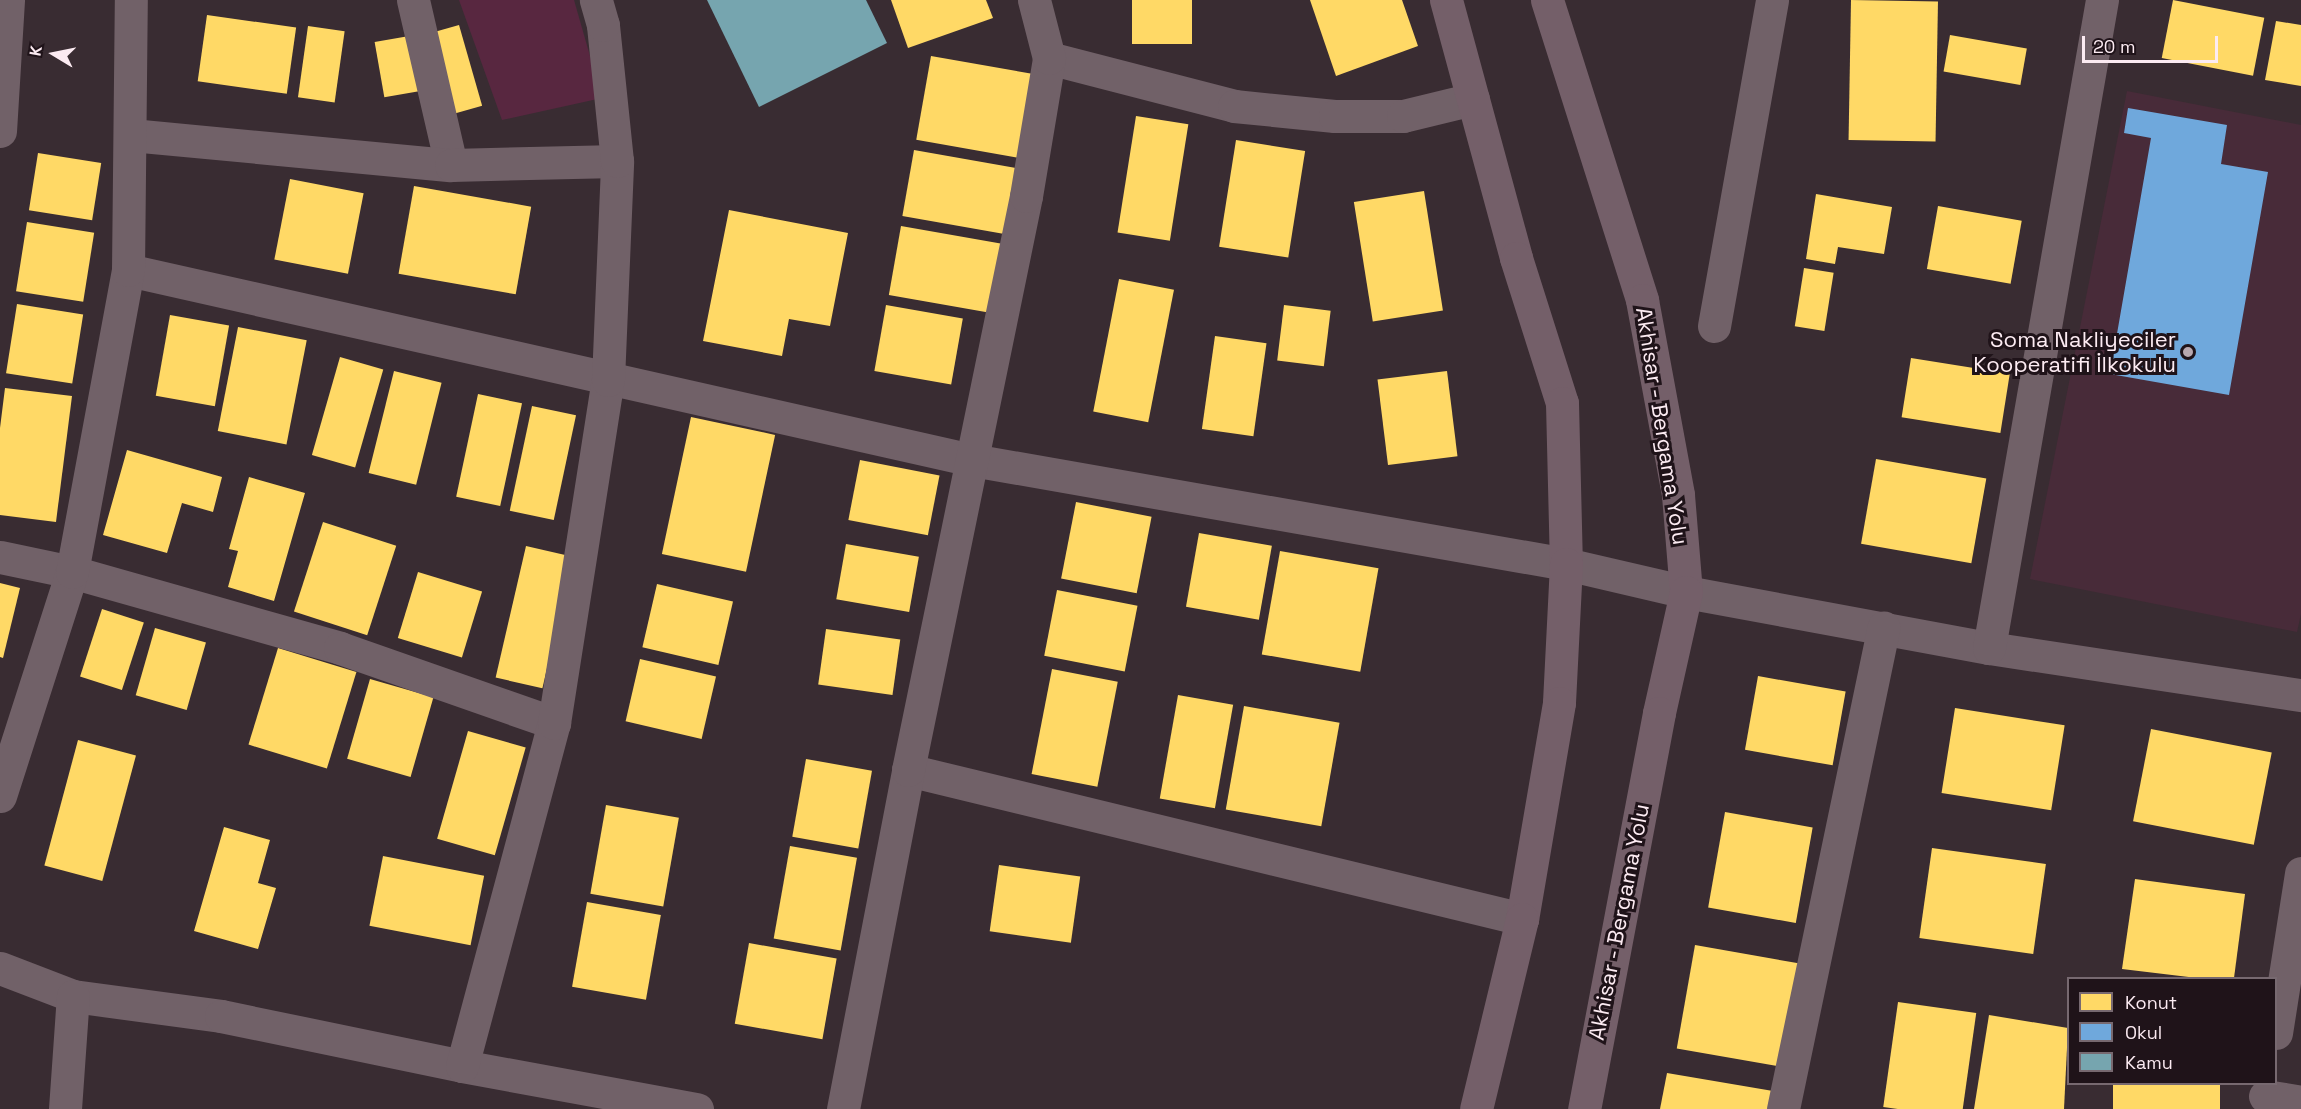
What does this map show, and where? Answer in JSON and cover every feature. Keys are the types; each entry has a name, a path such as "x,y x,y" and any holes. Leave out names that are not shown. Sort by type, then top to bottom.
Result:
{"main road":[{"path":"1446,0 1516,258 1562,403 1566,564 1559,703 1522,919 1476,1109"},
{"name":"Akhisar - Bergama Yolu","path":"1547,0 1642,300 1678,495 1686,592 1659,713 1584,1109"}],"street":[{"path":"0,131 8,0"},
{"path":"0,796 72,572 128,270 131,0"},
{"path":"413,0 451,165"},
{"path":"462,1066 554,723 608,380 617,161 603,25 596,0"},
{"path":"843,1109 1049,58 1034,0"},
{"path":"1714,326 1772,0"},
{"path":"1989,648 2102,0"},
{"path":"1049,58 1234,106 1312,113 1403,116 1473,99"},
{"path":"131,135 451,165 617,161"},
{"path":"128,270 608,380 972,460 1566,564 1686,592 1989,648 2301,695"},
{"path":"0,557 72,572 340,648 554,723"},
{"path":"1782,1109 1884,627"},
{"path":"908,770 1522,919"},
{"path":"2277,1027 2301,873"},
{"path":"0,968 73,996 220,1016 462,1066 697,1109"},
{"path":"65,1109 73,996"},
{"path":"2265,1096 2301,1102"}],"shaded area":[{"path":"459,0 574,0 602,98 502,120"},
{"name":"Soma Nakliyeciler Kooperatifi İlkokulu","path":"2127,91 2301,125 2301,614 2297,632 2030,579"}],"building: Konut":[{"path":"891,0 986,0 993,18 908,48"},
{"path":"1132,0 1192,0 1192,44 1132,44"},
{"path":"1310,0 1402,0 1418,46 1336,76"},
{"path":"1851,0 1938,2 1936,141 1849,140"},
{"path":"2173,0 2264,18 2253,76 2162,58"},
{"path":"207,15 296,28 287,94 198,81"},
{"path":"2276,21 2301,25 2301,86 2265,80"},
{"path":"459,25 482,106 450,115 427,34"},
{"path":"308,26 345,31 335,102 298,97"},
{"path":"415,35 425,90 384,97 375,42"},
{"path":"1950,35 2027,49 2020,85 1944,71"},
{"path":"931,56 1033,74 1019,158 916,140"},
{"path":"1136,116 1188,124 1170,241 1118,233"},
{"path":"1236,140 1305,151 1288,258 1219,247"},
{"path":"914,150 1017,168 1006,234 902,216"},
{"path":"38,153 101,163 92,220 29,210"},
{"path":"290,179 364,193 348,274 274,259"},
{"path":"414,186 531,207 516,294 399,274"},
{"path":"1424,191 1443,311 1373,322 1354,202"},
{"path":"1816,194 1892,207 1884,254 1838,247 1835,264 1806,259"},
{"path":"1938,206 2022,221 2011,284 1927,269"},
{"path":"729,210 848,233 830,326 789,319 782,356 703,341"},
{"path":"27,222 94,233 83,302 16,291"},
{"path":"901,226 1003,244 991,313 889,295"},
{"path":"1804,268 1834,273 1824,331 1795,326"},
{"path":"1119,279 1174,290 1148,422 1093,412"},
{"path":"17,304 83,314 72,384 6,373"},
{"path":"886,305 963,319 951,385 874,371"},
{"path":"1284,305 1331,311 1324,366 1277,361"},
{"path":"170,315 229,325 215,406 156,396"},
{"path":"238,327 307,340 286,444 218,431"},
{"path":"1215,336 1266,343 1253,436 1202,429"},
{"path":"340,357 383,369 355,467 312,455"},
{"path":"1911,358 2010,374 2000,433 1902,417"},
{"path":"394,371 442,383 416,485 369,473"},
{"path":"1447,371 1457,456 1388,465 1378,380"},
{"path":"5,388 72,396 56,522 0,515 0,428"},
{"path":"478,394 522,403 500,506 456,497"},
{"path":"532,406 576,415 554,520 510,511"},
{"path":"691,417 775,435 746,572 662,554"},
{"path":"127,450 222,477 213,512 182,503 167,553 103,535"},
{"path":"1876,459 1986,478 1971,563 1861,544"},
{"path":"860,460 940,475 928,535 848,520"},
{"path":"249,477 305,493 274,601 228,587 238,551 229,549"},
{"path":"1076,502 1152,517 1137,593 1061,579"},
{"path":"323,522 396,546 367,635 294,611"},
{"path":"1199,533 1272,546 1259,620 1186,607"},
{"path":"846,544 919,557 909,612 836,599"},
{"path":"526,546 573,557 542,688 496,678"},
{"path":"1280,551 1378,568 1360,672 1262,654"},
{"path":"418,572 482,592 462,658 398,638"},
{"path":"0,583 20,588 3,658 0,657"},
{"path":"657,584 733,602 718,665 642,647"},
{"path":"1057,590 1137,606 1125,671 1044,656"},
{"path":"102,609 144,623 122,690 80,677"},
{"path":"155,628 206,643 187,710 136,695"},
{"path":"826,629 900,639 892,695 818,684"},
{"path":"278,648 356,672 327,769 248,745"},
{"path":"640,659 716,677 702,739 626,721"},
{"path":"1052,669 1118,682 1097,787 1032,774"},
{"path":"1758,676 1846,691 1833,765 1745,750"},
{"path":"370,679 433,697 411,777 347,759"},
{"path":"1178,695 1233,705 1215,808 1160,798"},
{"path":"1244,706 1340,723 1321,826 1226,809"},
{"path":"1955,708 2065,725 2051,810 1942,793"},
{"path":"2151,729 2272,752 2254,845 2133,821"},
{"path":"468,731 526,748 495,855 437,839"},
{"path":"78,740 136,756 102,881 44,866"},
{"path":"806,759 872,771 858,848 792,837"},
{"path":"606,805 679,818 663,906 590,894"},
{"path":"1725,812 1813,827 1796,923 1708,908"},
{"path":"224,827 270,840 258,883 276,888 258,949 194,931"},
{"path":"790,846 857,858 841,950 774,939"},
{"path":"1932,848 2046,864 2033,954 1919,938"},
{"path":"383,856 484,876 471,945 369,926"},
{"path":"999,865 1080,876 1071,943 990,931"},
{"path":"2135,879 2245,894 2234,977 2189,977 2122,969"},
{"path":"587,902 661,915 646,1000 572,987"},
{"path":"749,943 837,958 822,1039 735,1024"},
{"path":"1695,945 1798,963 1780,1067 1677,1048"},
{"path":"1898,1002 1976,1013 1963,1109 1883,1107"},
{"path":"1989,1015 2067,1028 2064,1109 1974,1109"},
{"path":"1667,1073 1773,1091 1770,1109 1660,1109"},
{"path":"2113,1085 2220,1085 2220,1109 2113,1109"}],"building: Okul":[{"path":"2128,108 2227,125 2221,164 2268,172 2229,395 2110,374 2151,138 2124,133"}],"building: Kamu":[{"path":"707,0 866,0 887,43 759,107"}],"place":[{"name":"Soma Nakliyeciler Kooperatifi İlkokulu","path":"2188,352"}]}
